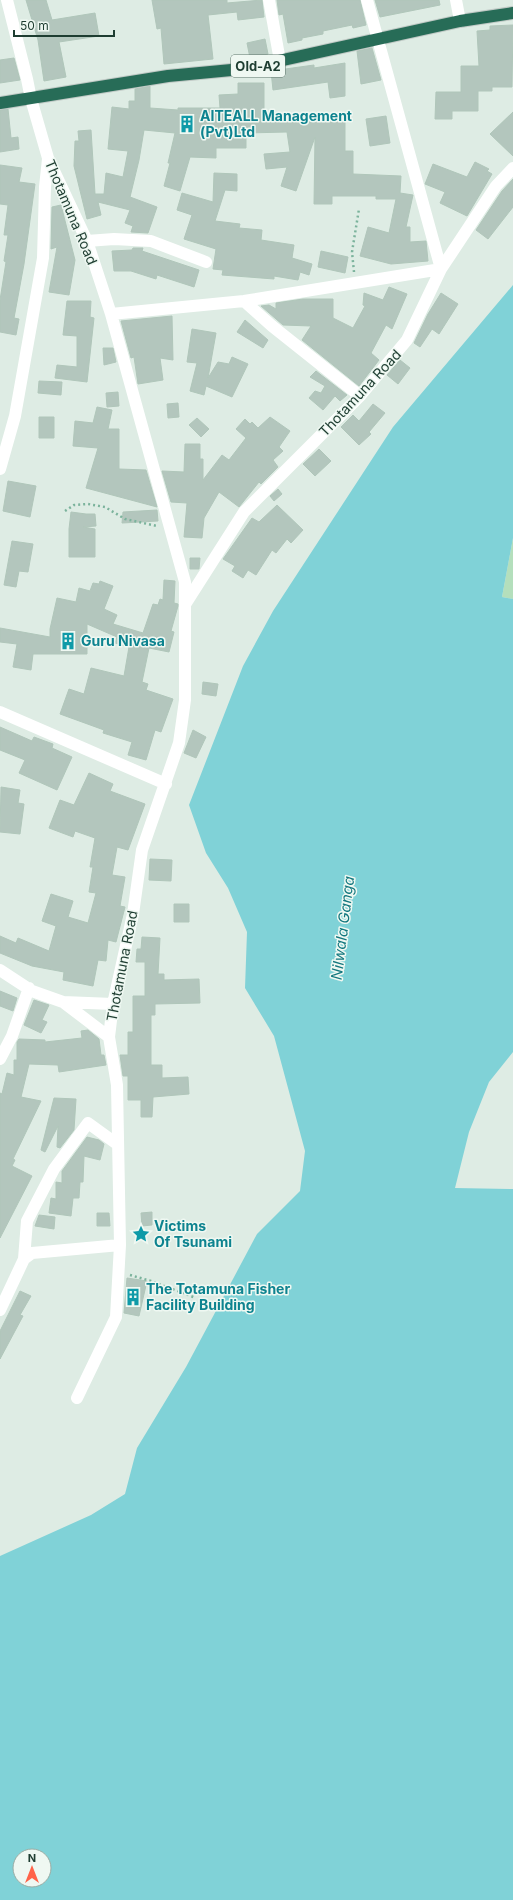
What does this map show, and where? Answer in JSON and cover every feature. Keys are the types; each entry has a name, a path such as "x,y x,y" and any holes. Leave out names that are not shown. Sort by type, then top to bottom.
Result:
{"highway":[{"name":"Old-A2","path":"0,103 168,76 242,69 377,38 460,21 513,13"}],"street":[{"name":"Thotamuna Road","path":"7,0 27,79 30,99 48,158 87,241 111,314 185,582 185,700 179,743 142,850 133,914 113,1004 109,1037 118,1085 117,1144 120,1246 116,1317 77,1398"},
{"path":"269,0 280,61"},
{"path":"111,314 244,301 441,269 367,0"},
{"path":"456,0 460,21"},
{"path":"0,469 15,416 43,258 45,187 48,158"},
{"name":"Thotamuna Road","path":"186,602 244,512 360,396 407,340 441,269 496,186 513,168"},
{"path":"87,241 114,239 151,241 206,262"},
{"path":"244,301 272,326 360,396"},
{"path":"0,712 166,784"},
{"path":"0,970 28,988 63,1002 109,1037"},
{"path":"0,1059 12,1036 28,988"},
{"path":"63,1002 113,1004"},
{"path":"0,1310 24,1259 27,1221 54,1169 88,1123 117,1144"},
{"path":"24,1259 32,1253 120,1246"}],"path":[{"path":"355,283 352,252 359,209"},
{"path":"65,511 74,505 88,504 105,507 125,519 148,523 171,531"},
{"path":"118,1272 151,1281 196,1298"}],"green space":[{"path":"513,538 513,599 502,597"}],"water":[{"name":"Nilwala Ganga","path":"513,285 513,538 502,597 513,599 513,1052 489,1082 469,1132 455,1188 513,1189 513,1900 0,1900 0,1556 91,1515 125,1494 137,1448 186,1367 257,1234 300,1191 305,1151 274,1036 245,988 247,932 228,888 206,853 189,805 243,666 273,611 393,427"}],"building":[{"path":"26,0 46,0 52,20 95,13 99,36 59,42 66,77 44,81 38,40"},
{"path":"152,0 227,0 227,3 262,0 264,17 238,20 237,12 208,15 213,59 164,64 161,28 157,29"},
{"path":"277,0 360,0 366,25 353,28 352,25 323,31 323,34 302,38 302,40 288,43 283,14 279,15"},
{"path":"375,0 439,0 440,5 380,17"},
{"path":"513,25 512,87 492,87 492,91 478,91 478,111 452,111 452,119 435,119 436,92 461,92 461,66 479,66 477,31 490,30 490,26"},
{"path":"265,39 268,54 250,58 247,43"},
{"path":"372,48 381,80 361,84 357,51"},
{"path":"14,58 20,80 0,83 0,60"},
{"path":"345,63 345,96 330,98 328,82 273,90 271,71 314,65 314,68"},
{"path":"238,83 264,83 264,121 303,115 304,121 345,121 345,151 353,151 353,174 401,176 400,193 413,195 406,227 410,227 410,242 426,241 428,261 391,264 360,256 368,227 389,233 396,199 376,199 376,196 332,196 332,204 314,204 315,137 296,191 281,186 287,167 266,169 264,154 290,152 287,132 246,133 246,148 216,148 216,158 190,157 180,191 164,186 170,163 168,163 175,133 144,130 139,160 130,197 157,207 148,233 131,232 133,226 125,223 130,210 98,202 101,215 87,219 74,166 75,141 79,141 78,131 91,130 95,194 104,194 106,173 123,177 128,151 108,149 112,107 129,109 129,101 135,101 135,89 150,86 150,108 178,110 178,108 220,108 219,95 238,94"},
{"path":"8,109 11,138 18,137 19,149 0,152 0,110"},
{"path":"513,112 513,156 490,134"},
{"path":"386,116 390,143 370,146 366,119"},
{"path":"475,162 489,169 487,171 492,174 467,216 440,203 445,192 425,184 433,164 467,177"},
{"path":"0,165 22,168 19,182 35,184 24,264 14,318 19,319 16,335 0,332 0,300 6,262 4,261 8,235 4,235 8,205 0,204"},
{"path":"214,173 237,174 237,191 225,190 215,221 240,224 239,228 262,230 261,240 294,245 292,258 312,264 309,275 300,272 298,280 274,276 274,279 222,275 223,270 213,269 216,249 184,239 192,215 177,210 182,193 213,202"},
{"path":"513,179 513,207 488,239 476,230 502,191"},
{"path":"61,205 75,260 69,295 49,292 57,247 51,249 52,207"},
{"path":"133,248 143,248 142,251 199,270 194,287 157,275 156,279 131,271 114,271 112,251 132,250"},
{"path":"321,251 348,257 345,273 318,267"},
{"path":"389,287 407,294 392,329 386,325 371,353 379,360 359,386 302,340 311,326 283,325 261,306 269,305 276,309 276,303 303,299 333,299 333,318 353,328 365,306 363,305 364,293 383,300"},
{"path":"441,293 458,304 439,334 432,329 420,347 414,343 428,314"},
{"path":"67,301 91,301 90,317 94,318 87,382 55,378 57,365 77,367 77,336 63,335"},
{"path":"172,316 173,360 160,358 163,380 138,384 134,357 131,358 121,321"},
{"path":"245,320 268,340 263,348 237,332"},
{"path":"192,329 216,333 208,378 218,362 229,364 232,357 248,364 232,397 206,386 204,395 190,391 197,363 187,362"},
{"path":"103,348 113,348 116,362 104,365"},
{"path":"400,360 410,368 398,384 387,375"},
{"path":"316,371 347,395 340,401 335,396 323,410 309,398 315,391 321,393 325,386 310,377"},
{"path":"39,381 62,382 61,395 38,393"},
{"path":"118,392 119,406 107,407 106,393"},
{"path":"178,403 179,417 168,418 167,404"},
{"path":"373,404 385,413 369,432 371,434 359,445 341,427 353,415 359,421"},
{"path":"97,407 112,410 108,429 119,429 119,469 146,470 157,507 86,488 98,448 73,446 75,421 93,423"},
{"path":"39,417 54,417 54,438 39,438"},
{"path":"270,417 290,431 279,447 283,451 273,460 278,467 261,484 259,482 239,507 219,492 204,518 202,538 184,537 187,503 171,502 162,471 184,472 185,444 200,444 200,459 203,459 203,480 222,455 229,460 246,438 236,429 245,419 250,424 252,422 258,428"},
{"path":"197,418 209,429 201,437 189,425"},
{"path":"319,449 331,461 315,476 303,464"},
{"path":"8,481 36,486 30,517 3,511"},
{"path":"278,489 282,494 274,501 270,496"},
{"path":"277,505 303,530 291,543 287,539 276,553 272,550 256,575 248,570 243,578 232,571 235,566 223,559 252,518 259,522"},
{"path":"157,510 158,521 122,523 123,512"},
{"path":"71,512 95,514 96,526 83,527 95,529 95,557 69,557 69,529"},
{"path":"12,541 33,544 28,572 19,571 16,587 4,585"},
{"path":"190,558 200,558 199,569 190,569"},
{"path":"164,580 175,581 174,603 178,604 178,606 171,631 174,632 169,652 149,648 142,682 148,684 146,690 173,699 161,732 155,730 146,760 128,755 132,742 103,733 104,730 60,714 69,689 84,694 91,668 124,676 129,647 115,643 117,637 87,624 87,654 33,654 31,670 13,667 17,644 0,642 0,628 50,637 50,629 57,598 76,602 79,588 90,591 93,583 99,584 100,581 113,586 104,609 117,615 113,624 143,633 153,604 158,605 160,599 163,600"},
{"path":"203,682 218,684 216,696 202,694"},
{"path":"0,727 32,741 34,737 53,744 52,748 72,757 57,790 19,773 25,760 0,750"},
{"path":"193,730 206,737 196,758 184,753"},
{"path":"89,773 113,784 110,791 145,804 128,850 117,847 112,875 125,877 120,906 125,907 116,942 108,940 106,961 98,960 93,986 63,980 64,972 32,966 0,953 0,936 16,943 18,938 49,951 56,926 42,921 51,894 73,901 68,917 88,923 96,893 89,892 93,867 90,867 95,838 75,831 73,837 49,828 60,800 74,805"},
{"path":"1,787 20,790 18,803 24,804 20,834 0,832"},
{"path":"150,859 172,860 171,881 149,880"},
{"path":"174,904 189,904 189,922 174,922"},
{"path":"142,937 160,938 158,974 164,974 164,980 199,979 200,1003 155,1004 155,1015 151,1015 151,1065 162,1065 162,1078 188,1077 189,1094 153,1097 152,1117 141,1117 141,1100 128,1100 128,1076 123,1076 120,1055 128,1055 128,1032 133,1032 133,996 145,996 145,962 136,962 137,949 141,949"},
{"path":"0,991 17,998 13,1011 0,1006"},
{"path":"34,1000 49,1005 42,1020 47,1022 41,1033 24,1025"},
{"path":"88,1030 99,1039 101,1055 104,1055 106,1065 59,1072 58,1065 29,1064 21,1097 41,1101 13,1159 15,1160 12,1166 32,1176 0,1238 0,1093 2,1094 7,1073 14,1075 14,1060 17,1060 17,1042 19,1039 45,1040 45,1042 82,1038 81,1031"},
{"path":"54,1098 76,1099 74,1130 60,1148 57,1147 58,1126 45,1152 41,1150"},
{"path":"87,1137 99,1140 104,1144 100,1160 84,1156 83,1182 80,1182 79,1198 73,1198 71,1216 49,1213 51,1198 56,1199 56,1182 62,1183 62,1171"},
{"path":"152,1212 152,1225 142,1226 141,1213"},
{"path":"97,1213 109,1213 110,1226 97,1226"},
{"path":"39,1215 55,1217 54,1229 35,1226"},
{"name":"The Totamuna Fisher Facility Building","path":"127,1278 147,1281 139,1316 124,1313"},
{"path":"20,1291 31,1296 20,1315 23,1316 0,1359 0,1331"}],"place":[{"name":"AITEALL Management (Pvt)Ltd","path":"187,124"},
{"name":"Guru Nivasa","path":"68,641"},
{"name":"Victims Of Tsunami","path":"141,1234"},
{"name":"The Totamuna Fisher Facility Building","path":"133,1297"}]}
